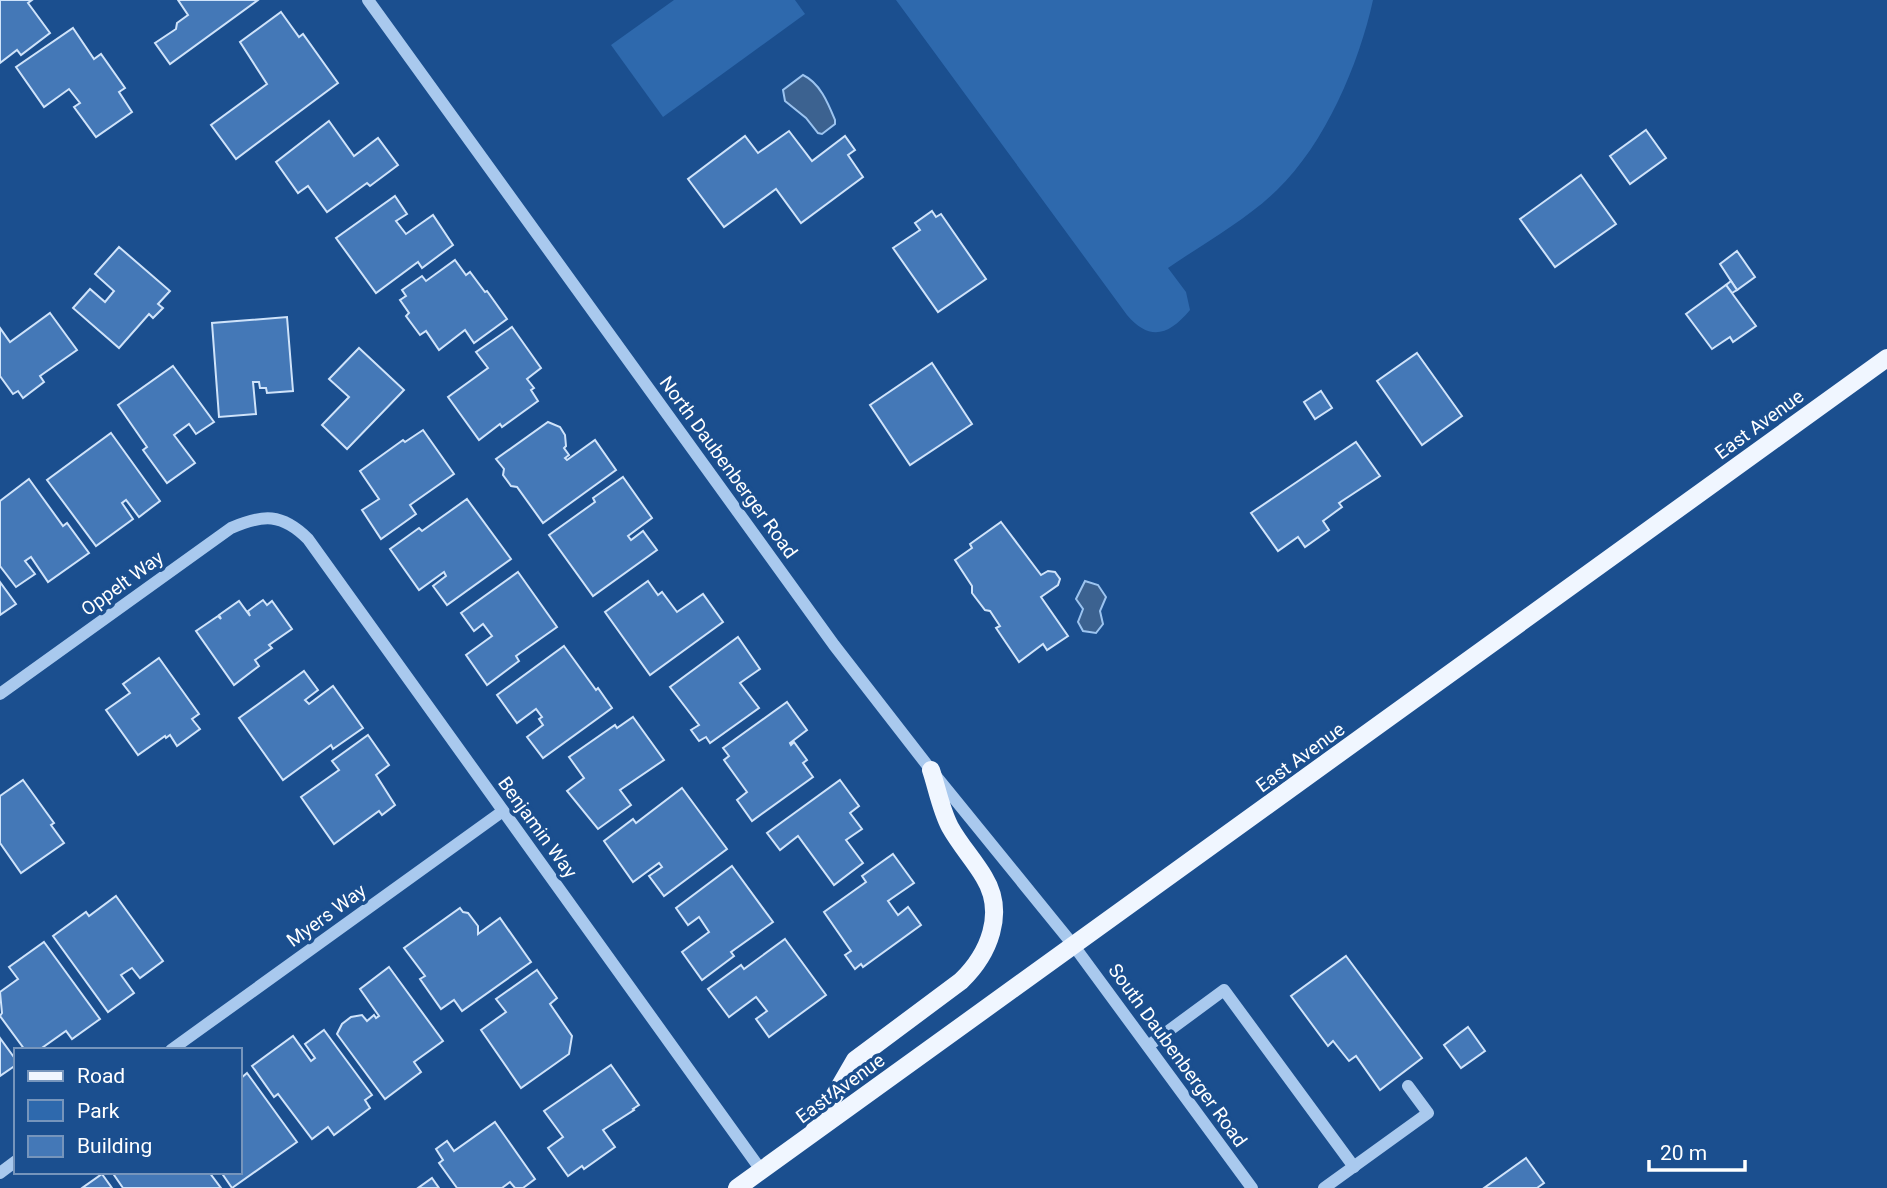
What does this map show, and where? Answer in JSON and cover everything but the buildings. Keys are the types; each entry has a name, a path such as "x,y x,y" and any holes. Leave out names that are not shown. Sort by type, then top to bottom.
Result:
{"main road":[{"name":"East Avenue","path":"737,1188 1887,358"},
{"path":"811,1135 855,1060 961,981 987,947 994,921 992,892 950,826 931,770"}],"street":[{"name":"North Daubenberger Road","path":"368,0 834,645 1074,946"},
{"name":"Oppelt Way","path":"0,694 230,528 252,519 274,517"},
{"name":"Benjamin Way","path":"274,517 295,526 309,539 761,1170"},
{"name":"Myers Way","path":"174,1048 503,811"},
{"name":"South Daubenberger Road","path":"1074,946 1252,1188"},
{"path":"1148,1046 1224,990 1354,1167"},
{"path":"1324,1188 1428,1113 1408,1086"}],"green space":[{"path":"674,0 795,0 805,14 663,117 611,45"},
{"path":"896,0 1373,0 1349,76 1325,127 1310,150 1265,201 1168,268 1186,292 1190,310 1167,330 1152,332 1135,324 1127,315"}],"shaded area":[{"path":"803,75 819,88 835,120 835,124 822,134 785,101 783,90"},
{"path":"1085,581 1098,585 1106,597 1100,611 1103,624 1096,633 1083,631 1078,622 1083,609 1076,599"}]}
